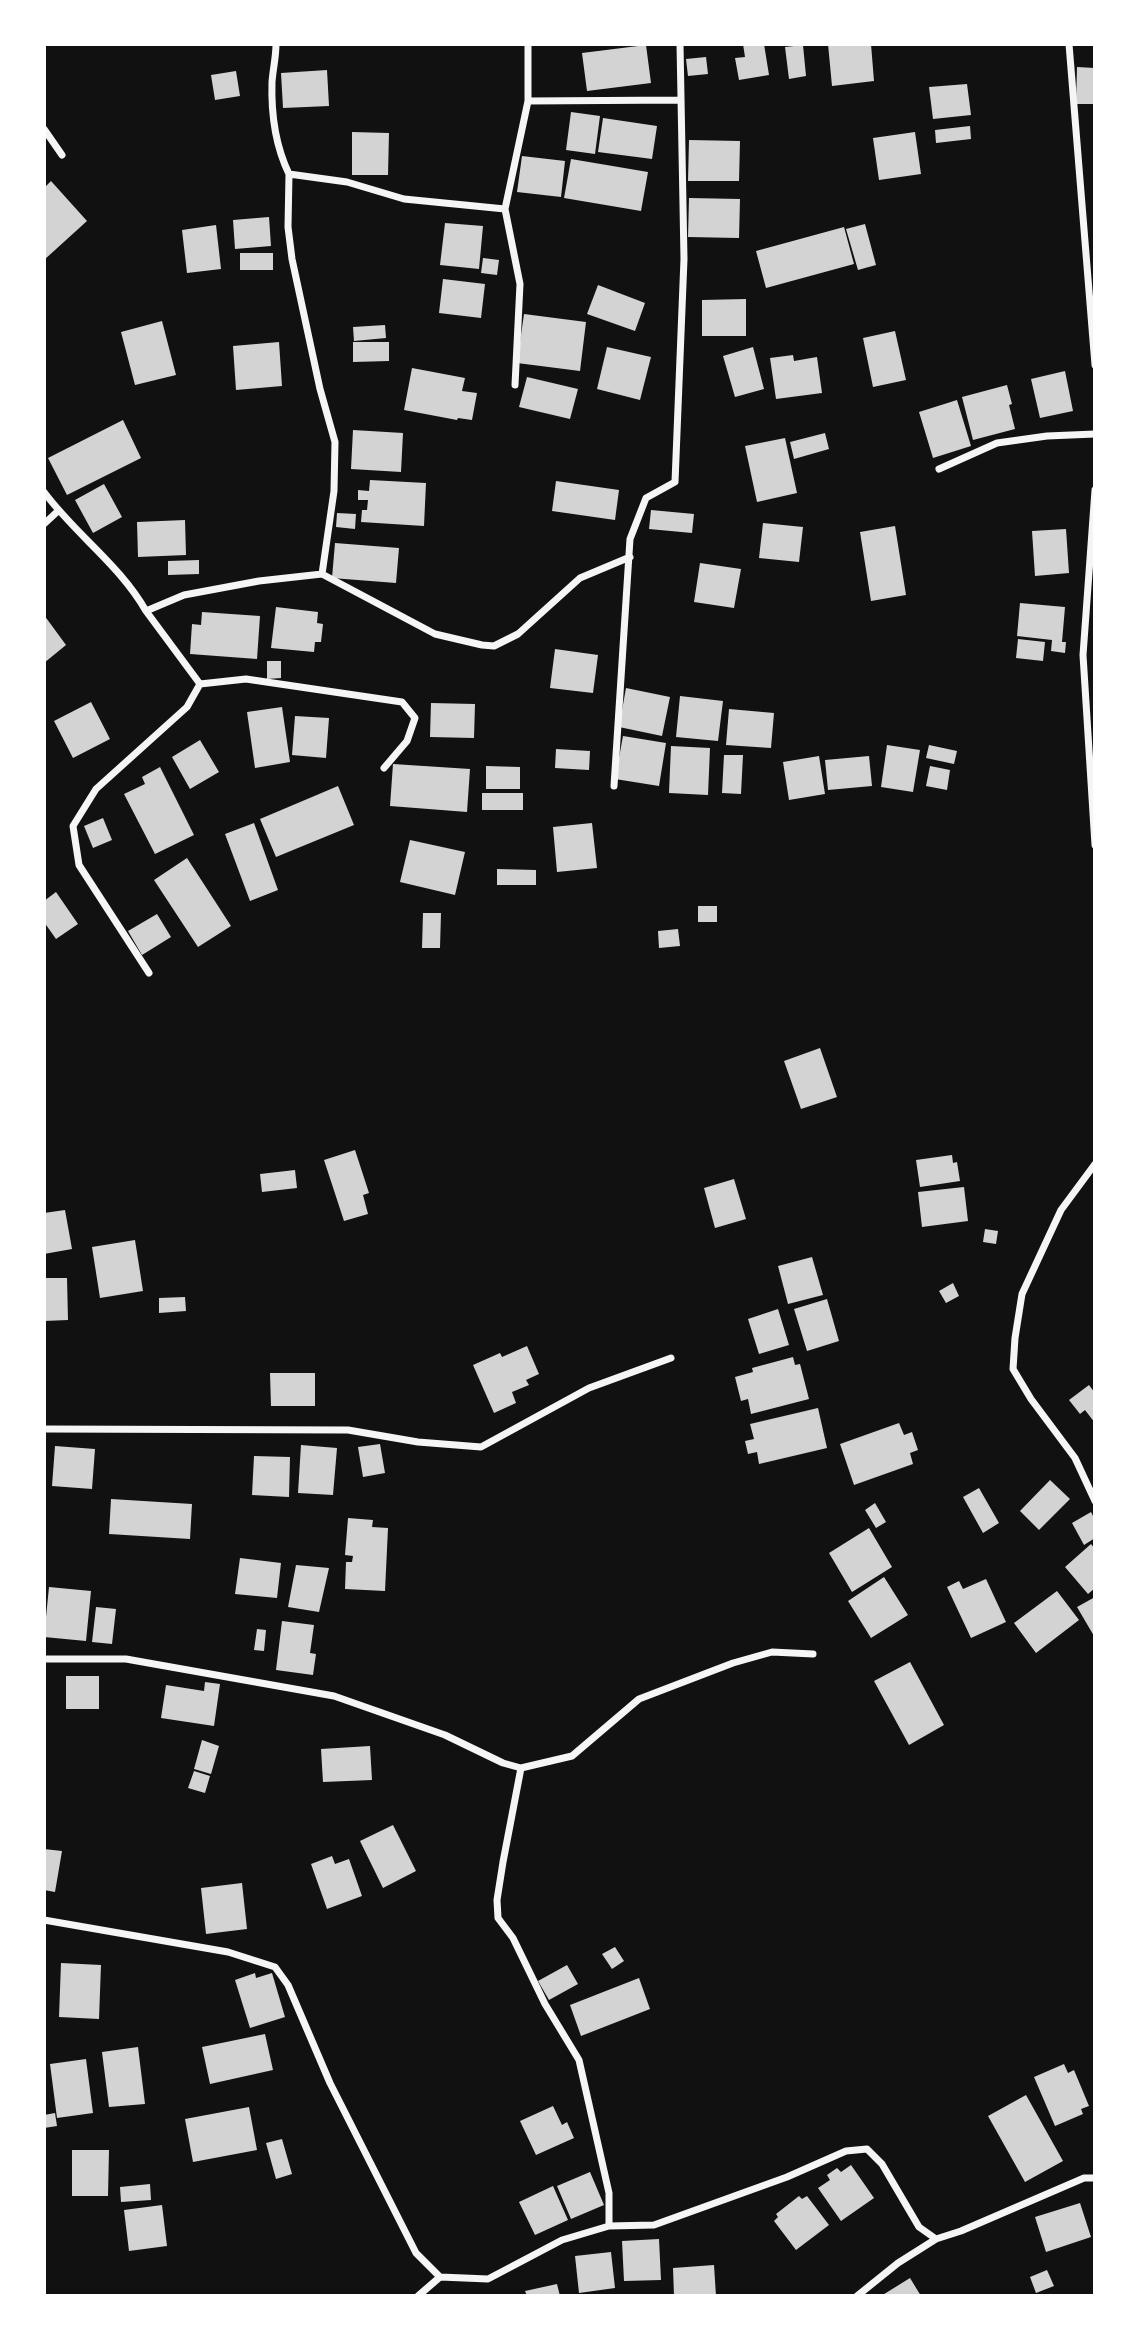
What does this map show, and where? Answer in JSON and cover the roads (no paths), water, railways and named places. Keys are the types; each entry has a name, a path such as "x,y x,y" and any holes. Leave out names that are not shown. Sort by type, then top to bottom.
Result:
{"street":[{"path":"276,44 272,83 274,133 279,153 289,174 288,227 292,259 320,389 335,442 334,491 322,574"},
{"path":"515,385 520,284 505,209 528,101 528,44"},
{"path":"614,786 630,539 646,498 675,482 684,259 680,44"},
{"path":"1069,44 1095,365"},
{"path":"528,101 681,100"},
{"path":"44,130 62,155"},
{"path":"289,174 347,182 404,198 505,209"},
{"path":"939,468 997,443 1047,436 1095,434"},
{"path":"1095,490 1083,655 1095,845"},
{"path":"44,492 58,511 134,590 146,611 200,684"},
{"path":"44,524 58,511"},
{"path":"146,611 184,595 259,581 322,574 435,634 495,646 518,634 580,578 630,557"},
{"path":"200,684 246,678 402,702 415,718 407,741 384,768"},
{"path":"149,973 79,865 73,827 96,789 187,707 200,684"},
{"path":"1095,1164 1061,1210 1022,1294 1013,1369 1044,1418 1075,1458 1095,1501"},
{"path":"44,1429 348,1430 418,1442 481,1447 589,1388 671,1358"},
{"path":"44,1659 126,1658 334,1696 445,1735 503,1763 521,1768 572,1756 639,1699 733,1663 772,1652 813,1654"},
{"path":"521,1768 497,1900 498,1917 513,1938 545,2004 579,2060 609,2193 609,2226"},
{"path":"44,1920 228,1952 275,1967 288,1985 330,2083 416,2253 440,2277 488,2279 562,2240 609,2226 654,2225 787,2177 846,2151 867,2149 882,2164 919,2227 936,2239"},
{"path":"858,2296 898,2263 936,2239 961,2231 1084,2178 1095,2178"},
{"path":"418,2296 440,2277"}]}
